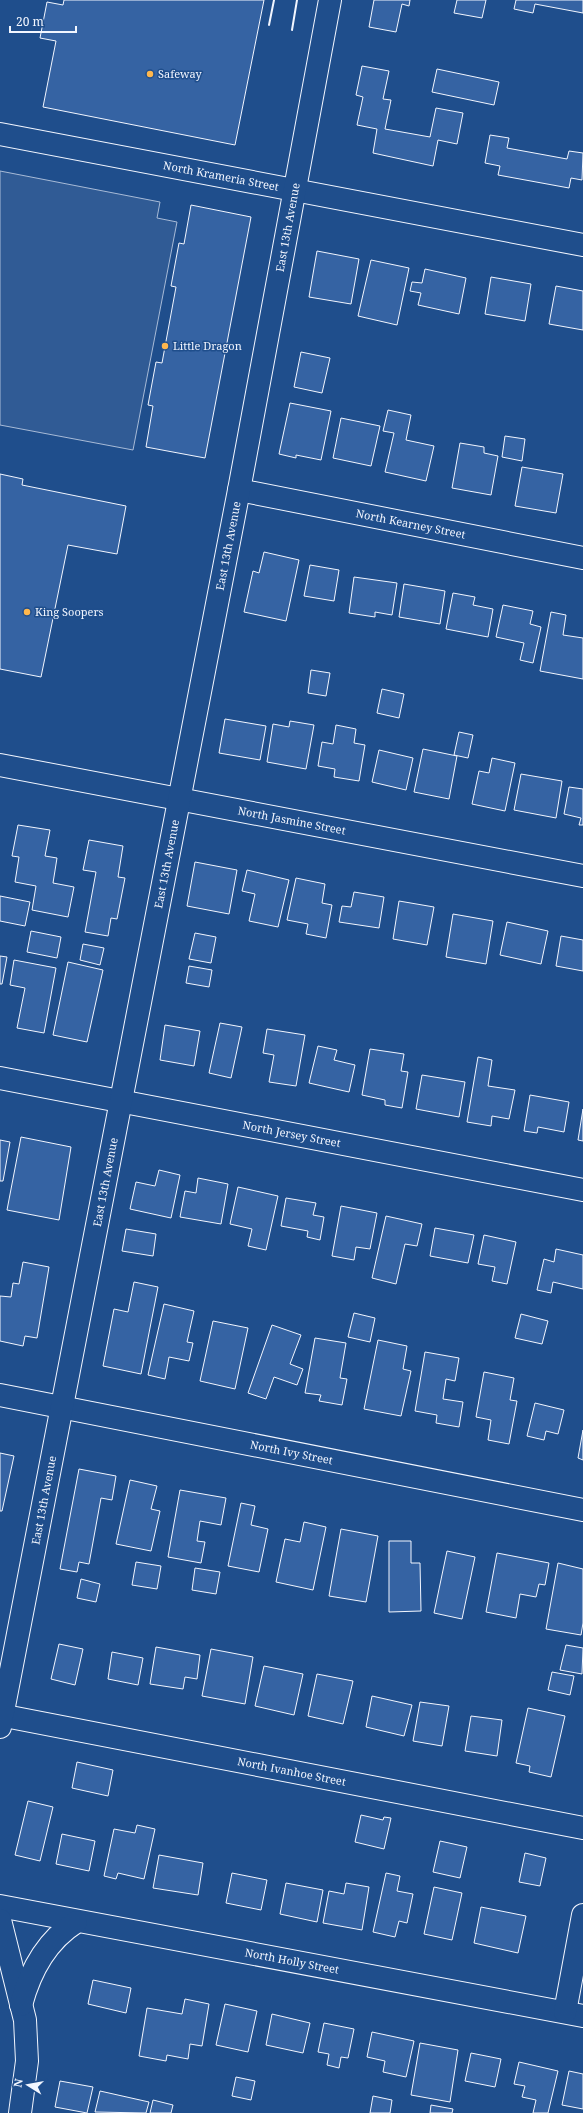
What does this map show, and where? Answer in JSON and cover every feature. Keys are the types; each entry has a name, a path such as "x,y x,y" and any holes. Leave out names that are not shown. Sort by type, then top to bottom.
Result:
{"street":[{"name":"East 13th Avenue","path":"1,1719 63,1407 120,1101 239,490 330,0"},
{"name":"North Krameria Street","path":"0,134 583,245"},
{"name":"North Kearney Street","path":"239,490 583,558"},
{"name":"North Jasmine Street","path":"0,765 583,876"},
{"name":"North Jersey Street","path":"0,1078 583,1190"},
{"name":"North Ivy Street","path":"0,1395 583,1510"},
{"name":"North Ivanhoe Street","path":"1,1719 583,1828"},
{"name":"North Holly Street","path":"0,1906 76,1922 574,2014"},
{"path":"574,2014 583,1915"},
{"path":"0,1920 25,2020 26,2061 20,2113"},
{"path":"21,2005 27,1982 49,1946 63,1930 76,1922"}],"shaded area":[{"path":"0,171 160,202 157,218 177,222 133,450 0,425"}],"building":[{"name":"Safeway","path":"64,0 264,0 235,145 43,107 56,41 40,38 47,2 63,5"},
{"path":"374,0 410,0 409,6 402,4 396,32 369,27"},
{"path":"457,0 486,0 482,18 454,13"},
{"path":"516,0 583,0 583,13 535,4 533,13 514,9"},
{"path":"362,66 389,71 383,99 391,100 385,129 430,137 436,108 463,113 457,144 438,140 433,166 373,153 377,129 357,125 363,97 356,95"},
{"path":"437,69 499,82 494,105 432,92"},
{"path":"490,135 509,138 507,148 567,159 569,151 583,153 582,180 571,178 569,188 498,175 500,166 485,163"},
{"path":"191,205 251,217 205,458 146,447 153,406 148,405 156,362 162,363 176,287 171,286 179,243 184,244"},
{"path":"317,251 359,259 351,304 309,297"},
{"path":"371,260 409,268 397,325 358,316"},
{"path":"425,269 466,278 459,314 418,305 421,293 410,291 412,282 422,283"},
{"path":"491,277 531,284 525,321 485,314"},
{"path":"556,286 583,291 583,330 549,324"},
{"path":"301,352 330,358 322,393 294,387"},
{"path":"290,403 331,411 321,460 296,455 296,458 279,454"},
{"path":"388,410 411,415 406,440 434,446 426,481 385,472 394,433 383,431"},
{"path":"341,418 380,426 371,466 333,458"},
{"path":"505,436 525,439 522,461 502,457"},
{"path":"460,443 484,447 484,453 498,456 491,495 452,488"},
{"path":"522,467 563,474 556,513 515,506"},
{"name":"King Soopers","path":"0,474 23,479 22,485 126,506 117,554 68,545 41,677 0,669"},
{"path":"264,552 299,560 286,621 244,612 253,571 259,573"},
{"path":"310,565 339,570 334,601 304,596"},
{"path":"354,577 397,583 392,615 375,612 375,617 349,613"},
{"path":"404,584 445,591 440,624 399,617"},
{"path":"453,593 475,597 473,605 493,609 488,637 446,629"},
{"path":"503,605 533,611 530,624 541,627 533,663 520,660 524,643 496,637"},
{"path":"551,612 566,615 563,635 583,638 583,679 540,671"},
{"path":"311,670 330,673 326,696 308,693"},
{"path":"382,689 404,694 399,718 377,713"},
{"path":"225,719 266,726 260,760 219,753"},
{"path":"290,721 314,725 306,769 267,762 273,724 289,727"},
{"path":"336,725 356,729 354,743 365,745 359,781 334,777 335,769 318,766 322,742 333,744"},
{"path":"459,732 473,735 468,758 454,755"},
{"path":"423,749 457,756 449,799 414,792"},
{"path":"379,750 413,758 406,790 372,782"},
{"path":"492,758 515,763 505,811 472,804 479,771 489,773"},
{"path":"521,774 562,781 556,818 514,810"},
{"path":"569,787 583,789 583,825 579,825 581,818 564,814"},
{"path":"18,825 50,830 45,856 57,858 53,883 74,887 68,917 32,910 36,886 15,882 19,857 12,856"},
{"path":"89,840 123,846 118,877 125,878 117,919 111,918 108,936 85,932 96,872 83,870"},
{"path":"195,862 237,870 229,914 187,906"},
{"path":"247,870 289,880 278,927 249,921 255,894 242,891"},
{"path":"296,878 325,884 322,903 332,905 326,938 306,934 308,924 287,920"},
{"path":"354,892 384,897 379,928 339,922 342,906 351,907"},
{"path":"0,896 30,902 25,926 0,921"},
{"path":"399,901 434,907 427,945 393,939"},
{"path":"453,914 493,921 486,964 446,957"},
{"path":"507,922 548,931 541,964 500,955"},
{"path":"31,931 61,937 57,958 27,952"},
{"path":"195,933 216,937 211,963 189,959"},
{"path":"561,936 583,940 583,971 556,966"},
{"path":"83,944 104,948 100,965 80,960"},
{"path":"0,956 7,957 2,984 0,984"},
{"path":"14,960 56,968 44,1033 17,1028 25,988 10,985"},
{"path":"68,962 103,970 87,1042 53,1035"},
{"path":"189,966 212,970 209,987 186,983"},
{"path":"220,1023 242,1027 231,1078 209,1073"},
{"path":"165,1025 200,1031 194,1066 160,1060"},
{"path":"267,1029 305,1035 296,1086 269,1082 274,1055 263,1053"},
{"path":"318,1046 337,1050 334,1060 355,1065 349,1092 309,1083"},
{"path":"370,1049 404,1054 401,1071 408,1072 402,1108 385,1105 385,1100 362,1095"},
{"path":"478,1057 492,1060 488,1086 515,1090 509,1119 492,1116 491,1126 467,1122"},
{"path":"422,1075 465,1082 459,1117 416,1109"},
{"path":"530,1095 569,1102 564,1132 538,1127 537,1133 524,1131"},
{"path":"583,1109 583,1141 578,1140"},
{"path":"21,1137 71,1147 59,1220 7,1210"},
{"path":"0,1140 10,1142 3,1181 0,1181"},
{"path":"159,1170 180,1175 171,1218 130,1209 136,1182 155,1186"},
{"path":"198,1178 228,1184 221,1224 180,1217 185,1191 196,1193"},
{"path":"238,1187 278,1196 266,1250 248,1246 252,1229 230,1224"},
{"path":"286,1198 316,1203 313,1215 324,1217 320,1240 307,1237 308,1231 281,1226"},
{"path":"341,1206 377,1213 370,1249 356,1247 354,1260 332,1256"},
{"path":"386,1216 422,1224 417,1246 405,1244 396,1284 372,1278"},
{"path":"435,1228 474,1235 468,1263 430,1256"},
{"path":"126,1229 156,1234 153,1256 122,1251"},
{"path":"484,1235 516,1242 507,1284 492,1281 495,1267 478,1264"},
{"path":"556,1249 583,1255 583,1289 553,1282 551,1293 537,1290 544,1259 554,1262"},
{"path":"23,1262 49,1267 37,1338 25,1336 23,1346 0,1341 0,1296 11,1297 13,1283 19,1284"},
{"path":"134,1282 158,1287 141,1374 103,1366 114,1309 128,1312"},
{"path":"164,1304 194,1311 187,1342 193,1343 189,1361 169,1357 165,1379 148,1375"},
{"path":"354,1313 375,1318 370,1342 348,1337"},
{"path":"521,1314 548,1321 542,1344 515,1338"},
{"path":"213,1321 248,1328 235,1389 200,1381"},
{"path":"272,1325 301,1335 290,1364 303,1369 297,1385 274,1377 266,1399 248,1393"},
{"path":"315,1338 346,1343 340,1378 347,1379 342,1405 319,1401 321,1395 305,1393"},
{"path":"378,1340 407,1346 403,1369 411,1371 401,1416 364,1409"},
{"path":"425,1352 459,1358 455,1381 446,1379 443,1399 463,1402 459,1427 436,1423 437,1415 415,1411"},
{"path":"484,1372 514,1378 510,1400 517,1401 509,1444 488,1440 491,1420 476,1417"},
{"path":"535,1403 564,1410 558,1434 546,1431 544,1440 527,1436"},
{"path":"583,1430 583,1460 578,1458"},
{"path":"0,1453 14,1456 2,1511 0,1511"},
{"path":"79,1469 116,1476 112,1500 101,1498 89,1564 79,1562 77,1572 60,1569"},
{"path":"130,1480 157,1486 151,1509 160,1511 151,1551 116,1544"},
{"path":"180,1490 226,1498 221,1525 200,1521 197,1541 205,1542 201,1563 168,1557"},
{"path":"241,1503 255,1506 251,1525 268,1529 259,1572 228,1566"},
{"path":"304,1522 326,1527 313,1590 276,1582 285,1539 300,1542"},
{"path":"341,1529 378,1536 366,1602 329,1596"},
{"path":"389,1541 411,1541 411,1563 420,1563 421,1611 389,1612"},
{"path":"447,1551 475,1557 462,1619 434,1613"},
{"path":"497,1553 549,1563 545,1585 539,1584 536,1597 520,1594 516,1618 486,1612"},
{"path":"136,1562 161,1566 157,1589 132,1585"},
{"path":"558,1563 583,1569 583,1623 581,1635 546,1629"},
{"path":"195,1568 220,1572 216,1594 192,1590"},
{"path":"81,1579 100,1584 96,1602 77,1598"},
{"path":"59,1644 83,1649 75,1685 51,1679"},
{"path":"566,1645 583,1648 582,1674 560,1670"},
{"path":"156,1647 200,1655 197,1679 185,1677 183,1689 150,1684"},
{"path":"211,1649 253,1657 245,1704 202,1696"},
{"path":"112,1652 143,1658 138,1685 108,1679"},
{"path":"264,1666 303,1674 294,1715 255,1706"},
{"path":"552,1672 574,1676 570,1695 548,1690"},
{"path":"317,1674 353,1681 343,1724 308,1716"},
{"path":"372,1696 412,1705 404,1736 366,1727"},
{"path":"420,1702 449,1706 442,1746 413,1741"},
{"path":"528,1708 565,1716 551,1777 529,1772 530,1766 516,1763"},
{"path":"471,1716 502,1720 497,1756 465,1751"},
{"path":"77,1762 113,1770 108,1796 72,1788"},
{"path":"28,1801 53,1807 40,1861 15,1855"},
{"path":"361,1815 383,1820 384,1817 391,1818 384,1849 355,1842"},
{"path":"137,1825 155,1829 144,1879 118,1873 116,1879 104,1876 114,1829 135,1833"},
{"path":"62,1834 95,1841 89,1871 56,1864"},
{"path":"440,1841 467,1847 460,1878 433,1872"},
{"path":"525,1853 546,1858 540,1886 519,1882"},
{"path":"159,1855 203,1863 198,1895 153,1888"},
{"path":"232,1873 267,1880 261,1910 226,1903"},
{"path":"386,1873 400,1876 397,1891 413,1894 407,1923 399,1921 395,1937 373,1932"},
{"path":"286,1883 323,1890 317,1922 280,1914"},
{"path":"346,1883 369,1887 362,1930 323,1923 329,1891 344,1894"},
{"path":"434,1887 462,1893 452,1940 424,1934"},
{"path":"481,1907 526,1916 518,1953 474,1943"},
{"path":"93,1980 131,1988 126,2013 88,2004"},
{"path":"185,1999 209,2004 202,2046 190,2044 188,2059 167,2055 166,2061 139,2056 147,2008 182,2014"},
{"path":"225,2004 257,2011 248,2052 216,2045"},
{"path":"272,2014 310,2023 303,2053 266,2045"},
{"path":"324,2023 354,2029 348,2058 341,2057 339,2068 327,2065 329,2054 318,2052"},
{"path":"372,2032 414,2041 406,2077 383,2072 385,2061 367,2057"},
{"path":"420,2043 458,2050 450,2102 411,2095"},
{"path":"471,2053 501,2059 495,2087 465,2081"},
{"path":"519,2062 558,2071 548,2113 533,2113 536,2100 522,2097 525,2086 514,2084"},
{"path":"569,2071 583,2074 583,2109 562,2105"},
{"path":"236,2077 255,2081 251,2100 232,2096"},
{"path":"60,2081 93,2087 87,2113 55,2107"},
{"path":"100,2091 149,2102 146,2113 95,2112"},
{"path":"373,2096 392,2100 390,2113 370,2113"},
{"path":"153,2100 173,2105 171,2113 150,2113"},
{"path":"431,2105 453,2109 452,2113 430,2113"}],"wall":[{"path":"269,25 274,0"},
{"path":"292,30 297,0"}],"place":[{"name":"Safeway","path":"150,74"},
{"name":"Little Dragon","path":"165,346"},
{"name":"King Soopers","path":"27,612"}]}
